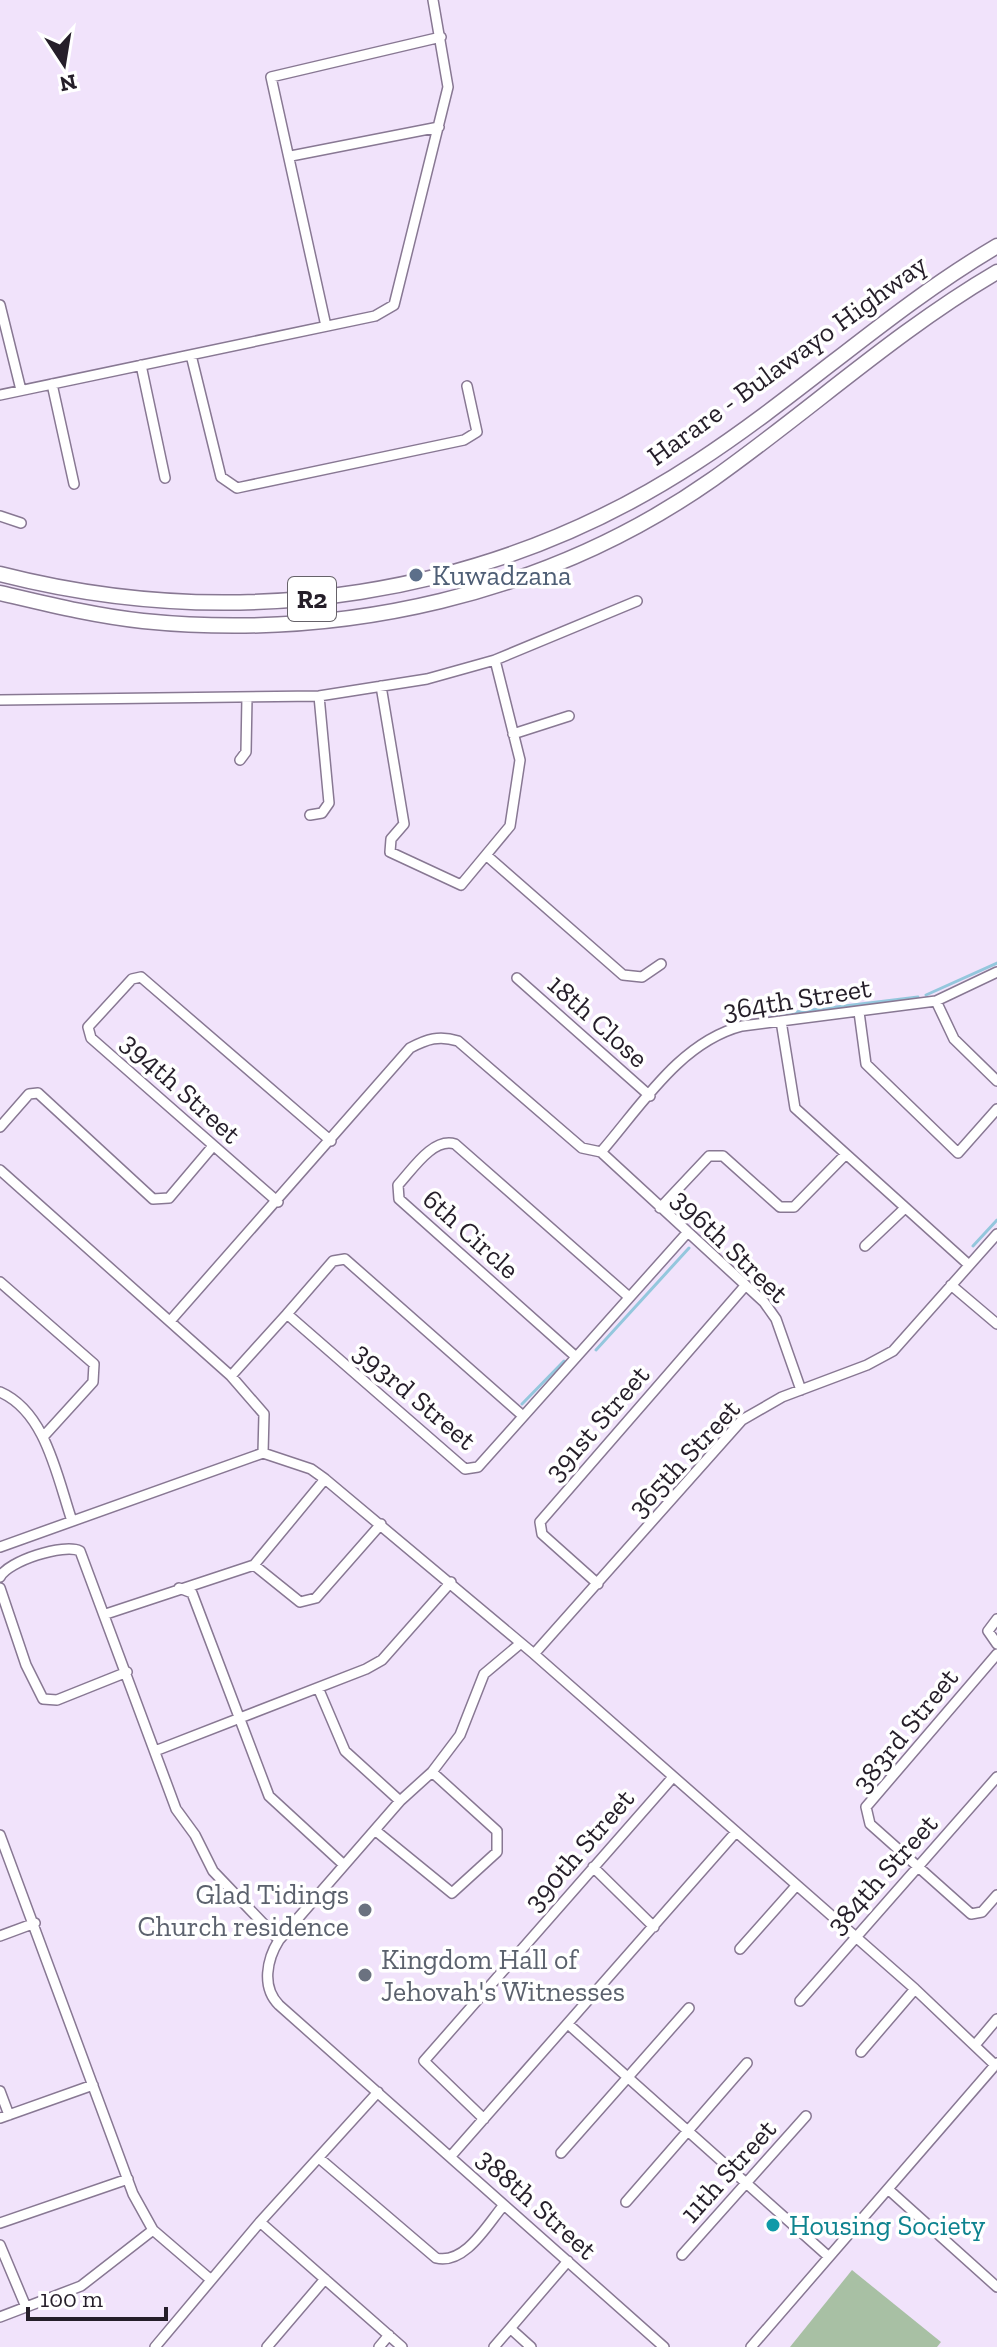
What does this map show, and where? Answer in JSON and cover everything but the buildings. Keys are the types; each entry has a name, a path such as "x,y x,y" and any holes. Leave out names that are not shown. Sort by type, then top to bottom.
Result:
{"highway":[{"name":"Harare - Bulawayo Highway","path":"0,574 145,599 232,603 359,594 418,583 491,562 567,533 647,494 756,421 927,290 997,246"},
{"name":"Harare - Bulawayo Highway","path":"0,593 142,621 266,626 356,620 440,601 520,577 594,548 679,501 946,305 997,272"}],"street":[{"path":"0,395 387,311 399,298 448,75 433,0"},
{"path":"326,326 291,156 271,77 441,37"},
{"path":"291,156 439,127"},
{"path":"0,305 21,390"},
{"path":"191,355 221,477 237,488 464,440 477,432 467,386"},
{"path":"141,365 165,478"},
{"path":"52,384 74,484"},
{"path":"0,516 21,523"},
{"path":"0,700 319,696 427,679 495,660 637,601"},
{"path":"381,686 404,824 391,839 390,852 461,885 510,826 520,760 495,660"},
{"path":"310,815 322,813 329,803 319,696"},
{"path":"240,760 246,752 247,697"},
{"path":"513,734 569,716"},
{"path":"486,855 623,975 642,977 661,964"},
{"name":"364th Street","path":"601,1152 687,1054 715,1033 781,1021 936,1001 997,972"},
{"name":"394th Street","path":"278,1202 88,1032 88,1027 136,977 331,1141"},
{"name":"18th Close","path":"517,978 650,1096"},
{"path":"936,1001 954,1039 997,1081"},
{"path":"859,1012 866,1064 958,1153 997,1109"},
{"path":"781,1021 793,1105 969,1265"},
{"name":"396th Street","path":"171,1320 278,1202 410,1048 437,1037 458,1041 582,1148 601,1152 745,1286 776,1319 801,1390"},
{"path":"0,1127 29,1094 38,1093 153,1199 161,1200 169,1198 213,1146"},
{"name":"6th Circle","path":"575,1356 399,1199 398,1185 437,1145 447,1141 455,1144 629,1297"},
{"path":"660,1208 709,1156 723,1156 780,1207 787,1209 794,1207 845,1155"},
{"path":"0,1170 231,1376 264,1414 263,1453"},
{"path":"865,1246 905,1208"},
{"name":"393rd Street","path":"287,1314 461,1468 478,1467 687,1233"},
{"name":"365th Street","path":"534,1654 742,1420 801,1390 867,1365 893,1351 997,1234"},
{"path":"231,1376 333,1261 345,1259 523,1416"},
{"path":"0,1282 94,1364 96,1377 93,1382 43,1437"},
{"path":"951,1285 997,1324"},
{"name":"391st Street","path":"598,1584 542,1534 540,1522 745,1286"},
{"path":"0,1392 16,1399 43,1437 72,1521"},
{"path":"0,1547 263,1453 311,1469 451,1582 534,1654 996,2064 751,2347"},
{"path":"106,1614 254,1565 325,1479"},
{"path":"254,1565 300,1602 309,1602 316,1598 381,1524"},
{"path":"0,1577 8,1567 61,1548 80,1551 176,1809 195,1835 213,1871 279,1940"},
{"path":"155,1751 319,1690 382,1660 451,1582"},
{"path":"0,1588 26,1665 43,1699 57,1700 127,1672"},
{"path":"179,1588 192,1593 237,1720 276,1806 344,1865"},
{"path":"994,1641 988,1631 997,1619"},
{"path":"451,2156 273,1999 268,1975 271,1952 400,1801 432,1772 460,1735 484,1674 521,1643"},
{"name":"383rd Street","path":"920,1866 870,1824 866,1807 997,1654"},
{"path":"319,1690 345,1751 400,1801"},
{"path":"376,1831 452,1893 497,1852 497,1831 432,1772"},
{"name":"390th Street","path":"484,2119 424,2061 673,1777"},
{"name":"384th Street","path":"800,2001 997,1777"},
{"name":"388th Street","path":"664,2347 503,2206 451,2156 736,1832"},
{"path":"1,1841 35,1923 128,2179 153,2230 210,2279"},
{"path":"920,1866 975,1915 997,1895"},
{"path":"593,1867 654,1927"},
{"path":"740,1949 796,1886"},
{"path":"0,1936 35,1923"},
{"path":"861,2052 915,1989"},
{"path":"561,2153 689,2008"},
{"path":"975,2045 997,2019"},
{"path":"568,2024 829,2257"},
{"path":"626,2202 747,2063"},
{"path":"0,2091 4,2117 93,2085"},
{"path":"155,2347 210,2279 378,2092"},
{"name":"11th Street","path":"682,2255 806,2116"},
{"path":"319,2158 436,2258 458,2256 503,2206"},
{"path":"0,2223 128,2179"},
{"path":"889,2190 997,2287"},
{"path":"260,2222 402,2347"},
{"path":"0,2317 81,2286 153,2230"},
{"path":"0,2245 26,2307"},
{"path":"494,2347 568,2261"},
{"path":"267,2347 325,2279"},
{"path":"511,2329 531,2347"},
{"path":"379,2347 389,2335"}],"green space":[{"path":"852,2270 941,2342 937,2347 790,2347"}],"waterway":[{"path":"926,995 997,963"},
{"path":"771,1015 918,997"},
{"path":"973,1246 997,1220"},
{"path":"596,1350 689,1248"},
{"path":"522,1404 564,1361"}],"place":[{"name":"Kuwadzana","path":"416,575"},
{"name":"Glad Tidings Church residence","path":"365,1910"},
{"name":"Kingdom Hall of Jehovah's Witnesses","path":"365,1975"},
{"name":"Housing Society","path":"773,2225"}]}
